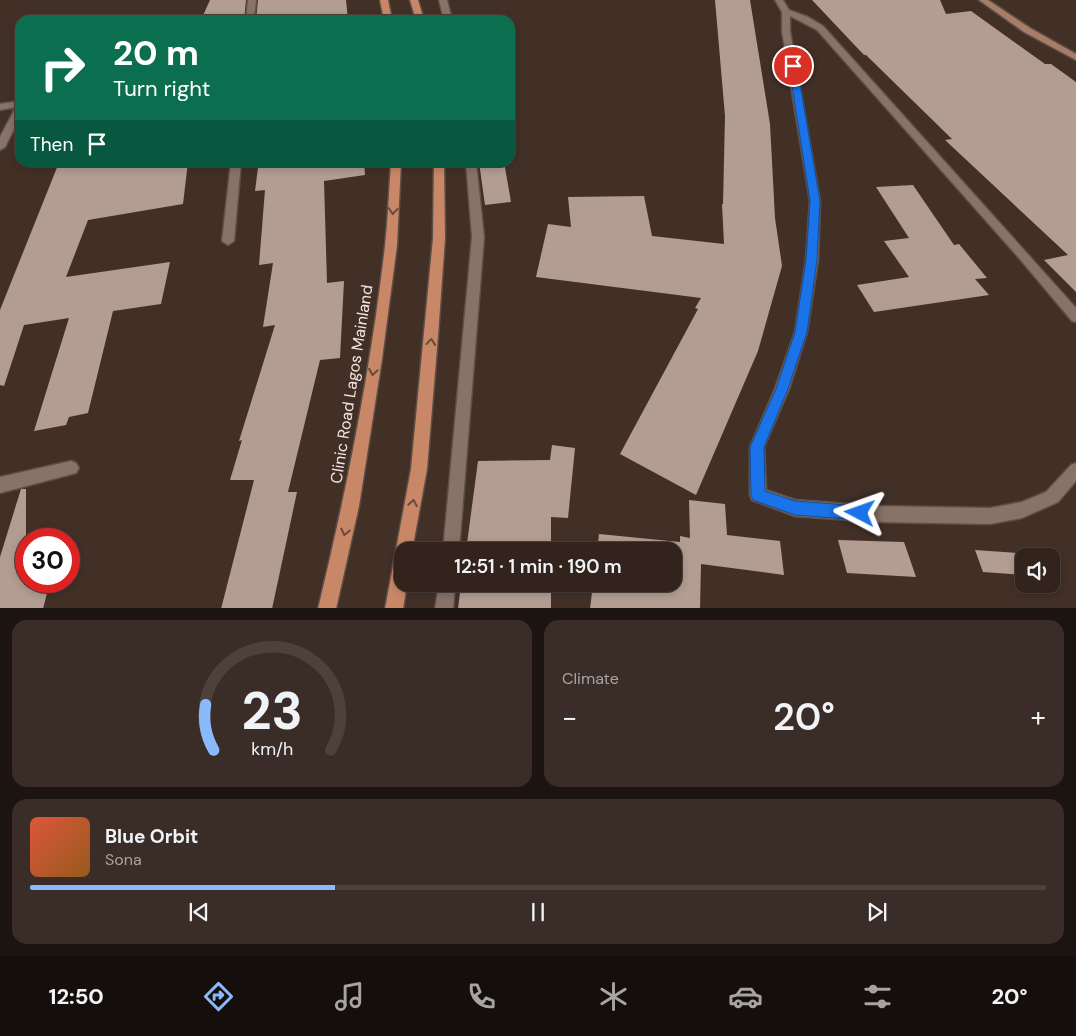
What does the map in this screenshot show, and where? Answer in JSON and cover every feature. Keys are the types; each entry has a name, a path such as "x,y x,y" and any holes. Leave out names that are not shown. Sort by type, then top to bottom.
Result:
{"main road":[{"path":"384,0 387,15"},
{"path":"414,0 418,15"},
{"name":"Clinic Road Lagos Mainland","path":"327,608 351,506 376,359 391,245 396,167"},
{"path":"406,542 419,469 431,336 439,238 439,167"},
{"path":"394,608 397,592"}],"street":[{"path":"250,15 252,0"},
{"path":"443,0 447,15"},
{"path":"983,0 1035,35 1076,57"},
{"path":"782,6 820,28 1024,255 1076,317"},
{"path":"782,6 815,201 813,240 801,332 782,389 757,447 758,495 795,508 885,514 990,516 1022,510 1052,497 1076,470"},
{"path":"0,107 15,105"},
{"path":"0,148 15,118"},
{"path":"228,241 235,167"},
{"path":"453,542 478,237 471,167"},
{"path":"0,484 72,468"},
{"path":"444,608 446,592"}],"building":[{"path":"210,0 246,0 244,15 203,15"},
{"path":"258,0 346,0 348,15 256,15"},
{"path":"715,0 750,0 770,124 775,218 782,266 758,351 696,495 620,454 698,309 695,308 701,298 536,277 548,224 571,227 568,197 644,196 652,236 724,244 722,204 725,116"},
{"path":"812,0 940,0 946,14 971,11 1045,64 1051,64 1076,82 1076,292 1044,260 1068,255 945,140 952,139 864,55"},
{"path":"57,167 187,167 183,204 88,220 66,277 170,262 161,304 113,311 88,413 69,417 66,425 34,431 69,318 24,325 4,386 0,385 0,310"},
{"path":"364,167 365,175 324,181 327,283 344,281 340,358 320,360 288,492 297,492 272,608 221,608 254,480 230,480 242,440 239,441 275,325 263,327 273,263 259,265 265,190 255,191 258,168"},
{"path":"480,167 505,167 511,202 485,205"},
{"path":"913,185 954,245 959,244 987,278 975,279 989,295 874,312 857,285 909,277 884,241 909,238 876,187"},
{"path":"552,445 575,448 568,518 551,517 551,542 467,542 478,461 550,460"},
{"path":"21,489 26,489 26,528 15,528 15,593 47,593 43,608 0,608 0,557"},
{"path":"689,500 725,504 727,535 780,541 784,575 701,564 700,608 590,608 592,592 682,592 682,542 680,542 680,536 690,538"},
{"path":"599,534 680,542 598,542"},
{"path":"838,540 904,542 916,577 847,573"},
{"path":"975,550 1015,553 1015,574 983,572"},
{"path":"460,592 551,592 551,608 458,608"}],"route":[{"path":"793,66 815,201 812,260 801,332 782,389 757,447 758,495 795,508 860,513"}]}
